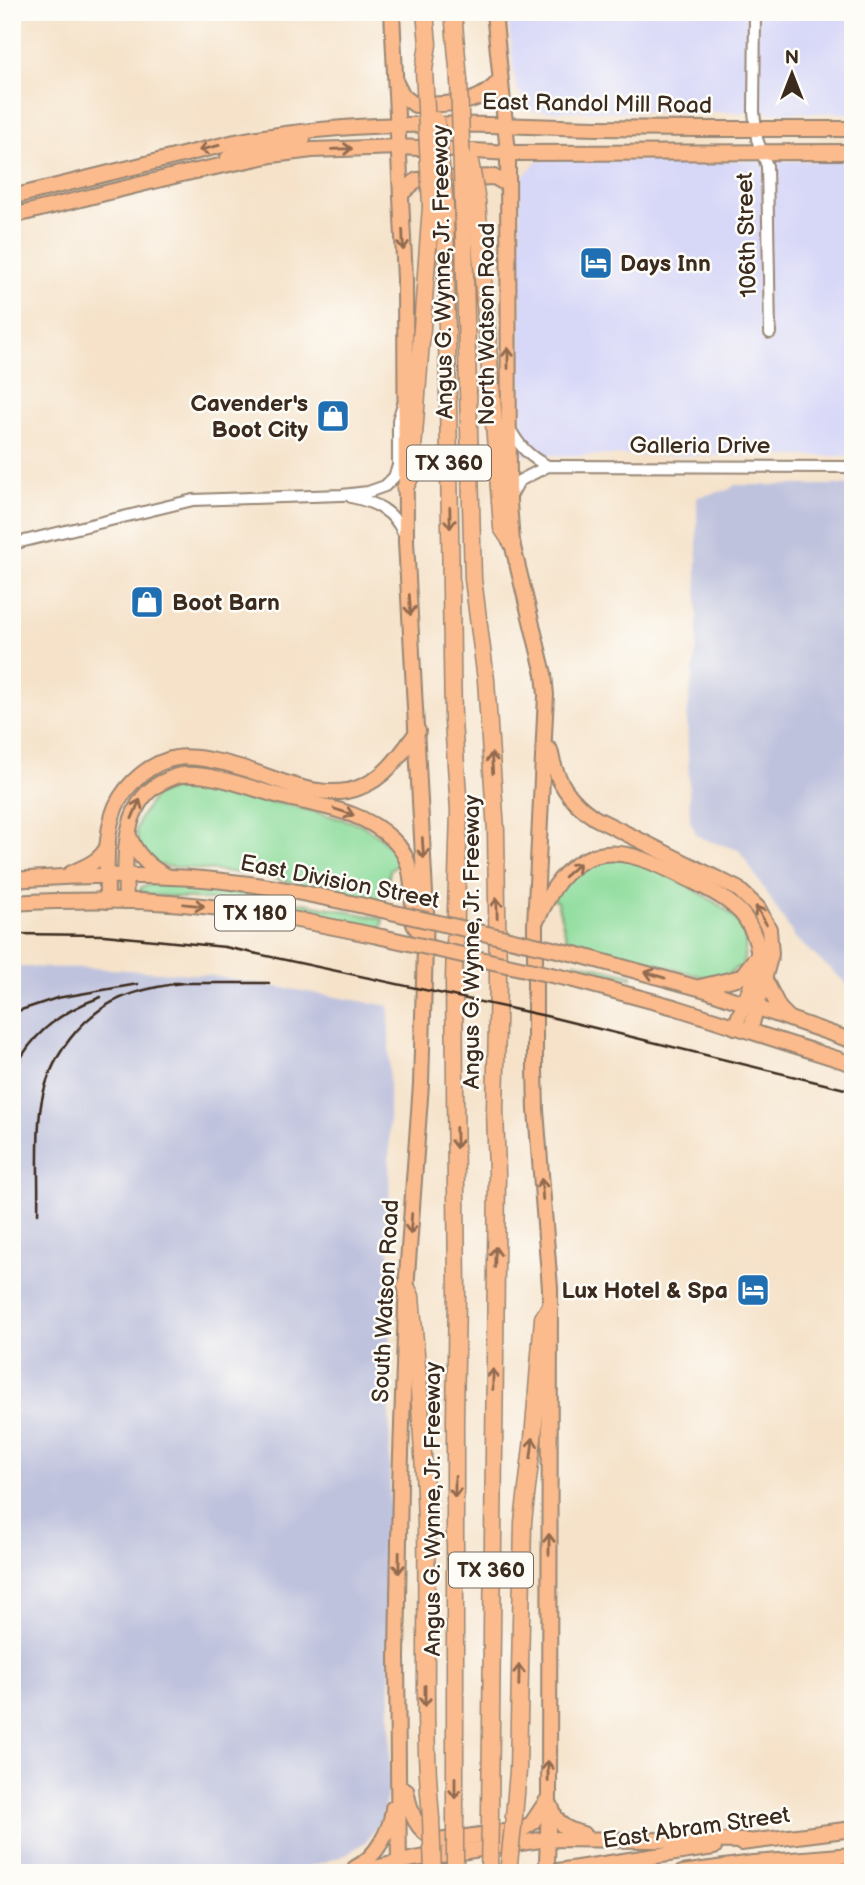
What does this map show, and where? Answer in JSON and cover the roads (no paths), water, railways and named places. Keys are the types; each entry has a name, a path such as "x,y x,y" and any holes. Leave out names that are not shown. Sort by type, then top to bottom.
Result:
{"highway":[{"path":"405,488 411,476 438,205 424,70 428,44 425,12"},
{"name":"Angus G. Wynne, Jr. Freeway","path":"453,12 470,201 473,579 486,680 496,831 498,982 495,1110 498,1174 489,1873"},
{"path":"470,201 502,528 512,543"},
{"name":"Angus G. Wynne, Jr. Freeway","path":"438,205 453,722 459,810 454,980 457,1280 455,1873"},
{"path":"406,1286 411,1296 423,1430 426,1527 425,1727 433,1873"},
{"path":"508,1873 518,1771 523,1522 543,1318 550,1306"}],"main road":[{"path":"107,901 109,844 116,807 131,782 154,766 176,758 206,760 238,766 316,791 348,791 384,775 418,731 406,541 405,279 392,12"},
{"name":"North Watson Road","path":"494,12 508,153 509,502 512,543 544,674 546,727 535,925"},
{"path":"396,82 403,96 415,105 472,102 488,94 500,80"},
{"path":"502,100 511,111 533,125"},
{"name":"East Randol Mill Road","path":"12,197 235,142 312,129 504,123 853,129"},
{"path":"216,167 252,148 301,140 310,136 312,129"},
{"name":"East Randol Mill Road","path":"12,216 216,167 312,150 399,148 508,153 853,152"},
{"path":"402,193 416,180 494,177 508,185 513,172 525,158 543,153"},
{"path":"546,727 556,776 565,792 583,810 723,881 750,898 765,919 771,939 771,954 765,980 735,1027"},
{"name":"South Watson Road","path":"400,1867 397,1657 406,1286 421,1084 426,912 418,731"},
{"path":"126,901 128,835 142,796 155,784 180,775 229,781 283,797 327,806 367,820 402,849 411,870 414,924 424,936"},
{"path":"128,835 131,844 148,864 168,877"},
{"path":"65,877 96,861 104,854 109,844"},
{"path":"546,1869 549,1798 550,1306 536,1110 535,925 551,890 580,862 604,855 623,855 647,860 724,898 737,908 752,932 758,951 750,1005 750,1031"},
{"name":"East Division Street","path":"12,880 107,875 247,883 382,910 575,954 695,987 853,1041"},
{"name":"East Division Street","path":"12,902 126,901 228,909 382,937 574,980 664,1004 853,1065"},
{"path":"695,987 741,977 757,956"},
{"path":"765,980 779,1007 791,1020"},
{"path":"400,1776 415,1825 438,1841 523,1829 532,1823 549,1798"},
{"path":"346,1873 361,1865 377,1848 386,1832 392,1818 393,1799 400,1776"},
{"path":"549,1798 553,1814 560,1825 568,1830 616,1839"},
{"name":"East Abram Street","path":"546,1869 853,1829"},
{"path":"793,1866 794,1847 853,1837"},
{"path":"353,1873 400,1867 547,1839 749,1841"},
{"name":"East Abram Street","path":"682,1873 753,1863 793,1866 853,1855"},
{"path":"724,1873 753,1863"}],"street":[{"name":"106th Street","path":"755,12 754,112 757,139 767,166 770,332"},
{"path":"12,544 193,500 342,495 368,492 385,486 394,477 398,466 398,420 404,400"},
{"path":"509,427 522,449 533,459 548,466"},
{"path":"509,502 519,481 548,466"},
{"name":"Galleria Drive","path":"548,466 853,467"},
{"path":"342,495 364,500 387,510 398,521 406,541"}],"railway":[{"path":"12,934 104,935 225,947 546,1016 853,1091"},
{"path":"173,983 269,983"},
{"path":"38,1214 40,1112 50,1073 59,1055 83,1024 116,1001 134,993 182,983"},
{"path":"12,1013 57,998 138,984"},
{"path":"12,1076 27,1049 48,1027 72,1010 101,997"}],"place":[{"name":"Days Inn","path":"596,263"},
{"name":"Cavender's Boot City","path":"333,416"},
{"name":"Boot Barn","path":"147,602"},
{"name":"Lux Hotel & Spa","path":"753,1290"}]}
